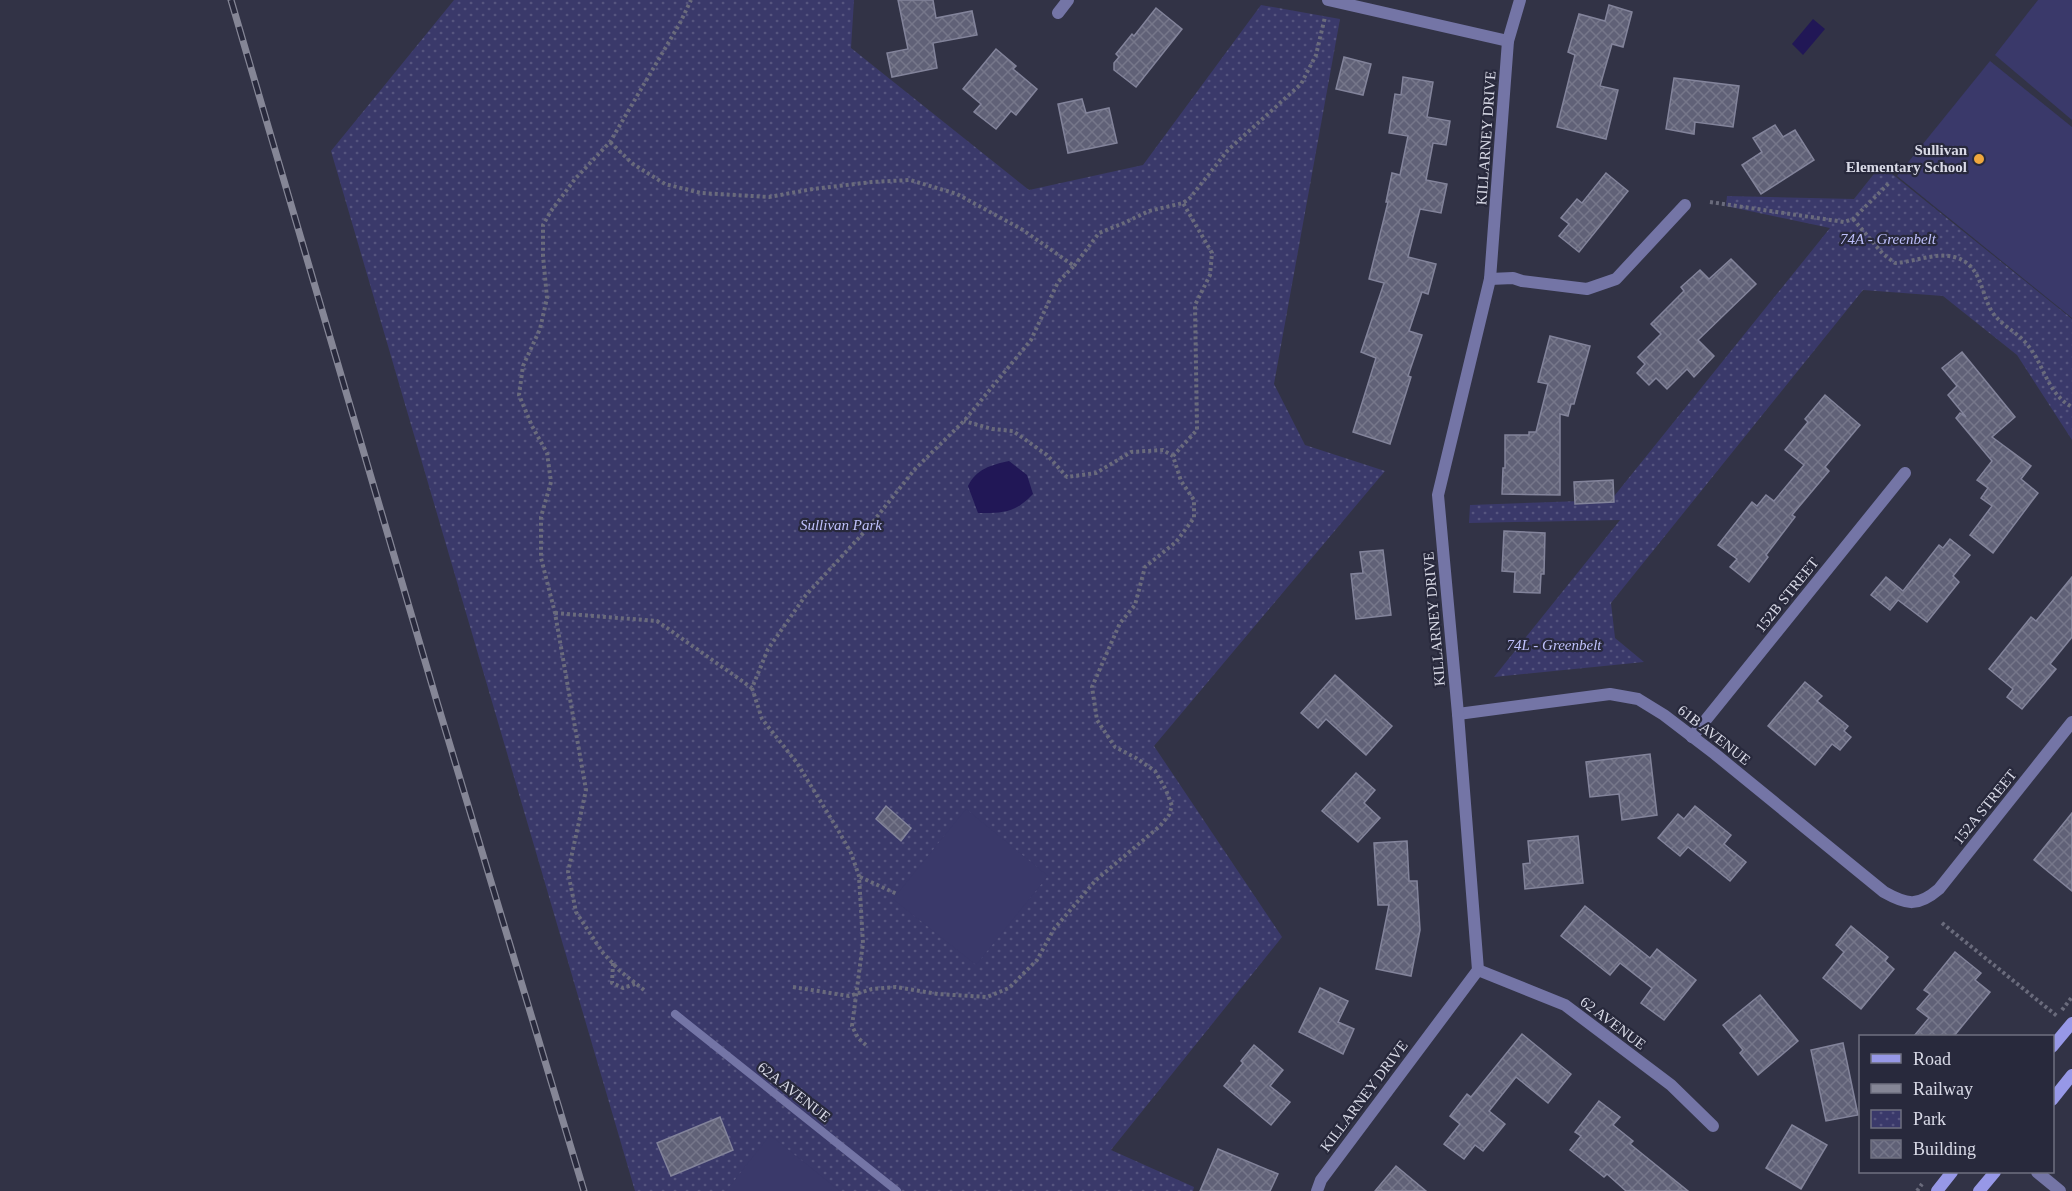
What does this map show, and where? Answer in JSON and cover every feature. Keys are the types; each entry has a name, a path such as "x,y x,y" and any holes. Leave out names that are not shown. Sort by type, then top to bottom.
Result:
{"main road":[{"path":"2054,1045 2072,1023"},
{"path":"2054,1098 2072,1075"},
{"path":"1937,1191 1952,1173"},
{"path":"1979,1191 1994,1173"}],"street":[{"path":"1058,13 1068,0"},
{"path":"1328,0 1508,41"},
{"name":"KILLARNEY DRIVE","path":"1317,1191 1321,1180 1478,970 1438,495 1490,279 1508,41 1520,0"},
{"path":"1490,279 1513,278 1587,289 1616,279 1685,205"},
{"name":"152B STREET","path":"1692,737 1905,473"},
{"name":"61B AVENUE","path":"1458,714 1610,694 1638,699 1692,737 1884,892 1896,899 1916,903"},
{"name":"152A STREET","path":"1916,903 1939,890 2072,722"},
{"name":"62 AVENUE","path":"1478,970 1565,1005 1671,1086 1713,1126"},
{"path":"2038,1173 2060,1191"}],"lane":[{"name":"62A AVENUE","path":"675,1014 897,1191"}],"path":[{"path":"644,990 603,953 576,912 568,872 586,790 555,613 541,558 541,517 551,482 547,453 519,395 523,366 540,329 547,297 543,225 575,179 610,142 680,23 691,0"},
{"path":"752,688 768,649 806,595 868,528 915,469 964,421 1031,340 1058,282 1074,266 1099,232 1124,224 1149,211 1183,203 1190,198 1228,150 1301,84 1316,55 1325,17"},
{"path":"610,142 633,164 665,184 701,193 769,197 825,187 910,180 957,194 1023,230 1074,266"},
{"path":"1710,202 1839,222 1853,219 1889,183"},
{"path":"1173,456 1197,430 1195,305 1210,275 1212,252 1183,203"},
{"path":"1853,219 1883,254 1895,263 1923,260 1941,255 1953,257 1970,266 1979,277 1991,310 2002,324 2024,341 2051,389 2061,402 2072,407"},
{"path":"793,987 849,996 872,989 896,987 938,994 987,996 1009,988 1037,960 1054,929 1096,880 1160,826 1172,807 1166,790 1155,771 1115,747 1097,720 1092,687 1120,623 1135,605 1145,567 1176,542 1194,518 1194,500 1181,481 1173,456 1163,450 1131,452 1096,473 1067,477 1047,455 1013,431 992,429 964,421"},
{"path":"555,613 657,621 752,688 762,719 796,763 820,801 851,853 859,876 862,943 858,993 852,1026 858,1038 868,1047"},
{"path":"859,876 897,894"},
{"path":"1942,923 2057,1016"},
{"path":"613,963 612,983 623,988 635,983"}],"green space":[{"name":"Sullivan Park","path":"454,0 854,0 851,48 1029,190 1143,165 1261,5 1340,19 1274,384 1305,445 1385,471 1154,746 1282,937 1111,1150 1194,1187 1193,1191 635,1191 331,151"},
{"path":"2038,0 2072,0 2072,120 1995,55"},
{"path":"1990,61 2072,127 2072,318 1897,176"},
{"name":"74A - Greenbelt","path":"1881,165 2072,319 2072,440 2017,355 1943,296 1863,290 1611,603 1615,638 1644,662 1494,677 1620,520 1469,523 1470,505 1611,500 1830,228 1726,206 1727,196 1854,199"},
{"path":"966,809 1048,876 976,965 893,899"},
{"path":"770,1135 840,1191 726,1191"}],"shaded area":[{"path":"1813,19 1825,29 1803,55 1792,44"},
{"path":"1009,461 1027,475 1033,494 1008,511 978,513 968,486 971,480 985,469"}],"building":[{"path":"898,0 933,0 936,18 972,11 977,35 933,43 937,68 892,77 887,53 908,49"},
{"path":"1609,5 1632,12 1623,47 1612,44 1600,86 1618,90 1606,139 1557,127 1575,55 1568,52 1579,14 1605,21"},
{"path":"1156,8 1182,29 1136,87 1114,70 1114,63 1119,57 1116,54"},
{"path":"996,49 1016,66 1013,69 1037,89 1016,115 1011,111 996,129 974,112 981,104 963,89"},
{"path":"1344,57 1371,64 1363,95 1336,89"},
{"path":"1403,77 1433,82 1427,117 1450,121 1446,145 1433,143 1426,180 1447,184 1441,213 1420,209 1408,257 1436,264 1428,294 1422,292 1409,331 1422,335 1408,376 1411,377 1390,444 1353,432 1376,358 1361,352 1384,283 1369,279 1388,202 1386,202 1392,173 1400,175 1408,136 1389,133 1395,94 1401,95"},
{"path":"1674,78 1739,86 1733,127 1695,122 1694,134 1666,129"},
{"path":"1082,99 1086,113 1109,108 1117,143 1068,153 1058,104"},
{"path":"1775,125 1783,137 1795,130 1814,160 1761,194 1742,165 1762,152 1753,138"},
{"path":"1606,173 1628,191 1579,252 1559,236 1569,224 1561,218 1577,199 1582,203"},
{"path":"1731,259 1756,284 1698,340 1714,356 1694,377 1687,369 1667,389 1656,378 1649,385 1637,373 1645,364 1638,357 1661,334 1651,324 1684,291 1681,287 1700,270 1709,279"},
{"path":"1550,336 1590,346 1574,404 1571,404 1568,416 1560,414 1560,495 1502,494 1505,435 1529,435 1529,432 1536,432 1548,384 1538,382"},
{"path":"1962,352 2015,417 1992,437 2031,466 2021,479 2038,493 1993,553 1970,535 1992,506 1981,498 1988,488 1977,480 1992,461 1956,418 1960,413 1966,417 1948,395 1957,386 1942,368"},
{"path":"1825,395 1860,425 1825,467 1829,471 1792,515 1795,517 1749,582 1730,567 1737,559 1718,545 1752,502 1757,506 1766,495 1774,501 1804,465 1785,450 1808,422 1805,419"},
{"path":"1613,480 1614,502 1575,504 1574,482"},
{"path":"1504,531 1545,533 1544,574 1541,574 1540,593 1514,592 1515,572 1502,571"},
{"path":"1950,539 1970,555 1953,576 1959,582 1927,622 1898,600 1890,610 1871,595 1886,577 1903,591 1939,545 1943,548"},
{"path":"1383,550 1391,615 1356,619 1351,574 1363,573 1360,552"},
{"path":"2072,577 2072,637 2050,664 2056,669 2022,709 2007,697 2013,689 1989,669 2031,617 2036,621"},
{"path":"1335,675 1392,726 1366,755 1326,719 1318,728 1301,713"},
{"path":"1805,682 1822,696 1817,701 1848,726 1844,731 1851,737 1840,750 1832,744 1815,765 1768,726"},
{"path":"1650,754 1657,815 1622,820 1619,794 1590,797 1586,762"},
{"path":"1356,773 1375,790 1364,803 1380,818 1358,842 1322,811"},
{"path":"886,806 911,828 901,841 876,819"},
{"path":"1695,806 1731,835 1724,844 1746,862 1730,881 1688,847 1680,856 1658,838 1678,814 1684,819"},
{"path":"2072,813 2072,891 2034,860"},
{"path":"1578,836 1583,883 1525,889 1523,864 1530,863 1528,841"},
{"path":"1407,841 1409,881 1417,881 1420,930 1411,976 1376,969 1389,905 1378,905 1374,843"},
{"path":"1585,906 1650,958 1657,949 1696,980 1664,1020 1641,1003 1652,988 1620,963 1610,975 1561,936"},
{"path":"1851,926 1888,957 1885,961 1894,969 1861,1009 1823,978 1844,952 1836,945"},
{"path":"1955,952 1981,973 1975,980 1990,992 1955,1035 1915,1035 1929,1018 1917,1009 1930,994 1924,990"},
{"path":"1320,988 1348,1001 1338,1022 1354,1029 1343,1054 1299,1032"},
{"path":"1760,995 1798,1041 1758,1075 1740,1053 1743,1050 1723,1025"},
{"path":"1522,1034 1571,1074 1548,1103 1516,1077 1489,1111 1505,1124 1483,1151 1475,1145 1464,1159 1444,1144 1460,1124 1450,1116 1467,1094 1471,1097"},
{"path":"1843,1043 1858,1115 1826,1121 1811,1050"},
{"path":"1254,1045 1283,1070 1270,1086 1290,1102 1271,1125 1224,1086"},
{"path":"1599,1101 1620,1117 1613,1125 1633,1141 1630,1144 1688,1191 1626,1191 1607,1174 1604,1177 1570,1150 1581,1136 1575,1132"},
{"path":"720,1117 733,1150 671,1176 657,1143"},
{"path":"1792,1125 1827,1145 1801,1189 1766,1168"},
{"path":"1218,1149 1278,1174 1270,1191 1200,1191"},
{"path":"1396,1166 1426,1191 1375,1191"}],"railway":[{"path":"231,0 437,702 584,1191"}],"place":[{"name":"Sullivan Elementary School","path":"1979,159"}],"park label":[{"name":"74L - Greenbelt","path":"1554,645"}]}
